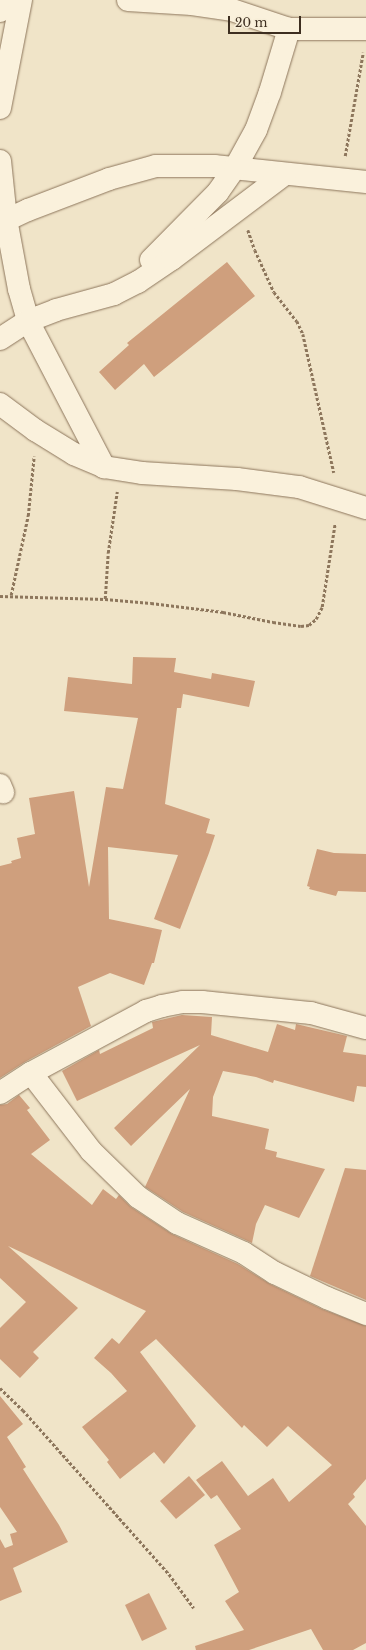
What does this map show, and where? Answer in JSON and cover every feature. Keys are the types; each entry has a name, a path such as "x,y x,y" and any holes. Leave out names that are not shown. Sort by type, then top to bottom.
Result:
{"street":[{"path":"0,11 2,0"},
{"path":"0,108 21,0"},
{"path":"128,0 192,4 232,10 289,29 365,38"},
{"path":"114,294 185,227 218,192 235,168 256,130 270,92 289,29"},
{"path":"0,161 3,221 28,321 112,468"},
{"path":"3,221 109,179 156,166 214,166 366,182"},
{"path":"0,338 28,321 63,308 114,294 138,282 172,259 235,210 285,174"},
{"path":"0,404 35,430 74,454 112,468 174,476 238,479 299,487 366,508"},
{"path":"0,1093 31,1073 146,1012 162,1006 183,1002 209,1002 311,1013 366,1028"},
{"path":"31,1073 91,1151 138,1197 177,1223 244,1253 276,1273 327,1298 366,1314"}],"path":[{"path":"340,180 365,38"},
{"path":"0,596 11,595 105,599 223,612 301,626 309,625 316,619 322,608 340,499 303,334 297,321 274,292 245,224 235,210"},
{"path":"11,595 28,516 34,464 35,430"},
{"path":"105,599 112,468"},
{"path":"0,1388 23,1410 164,1568 194,1608"}],"building":[{"path":"227,262 255,296 154,377 144,364 115,390 99,372 129,345 127,343"},
{"path":"133,657 176,658 174,672 211,679 212,673 255,681 249,707 183,694 181,708 177,708 165,804 210,819 206,833 215,835 180,929 154,919 178,855 108,847 109,919 162,930 154,963 152,963 144,985 110,973 78,987 91,1026 25,1062 0,1078 0,866 12,863 11,861 21,858 17,838 35,834 29,798 74,791 89,887 106,787 123,789 138,718 64,711 68,677 132,684"},
{"path":"317,849 334,853 366,854 366,892 338,891 336,896 309,889 310,887 307,886"},
{"path":"182,1015 212,1017 211,1035 268,1052 277,1024 295,1030 296,1024 347,1036 343,1052 366,1055 366,1087 357,1086 354,1102 274,1080 273,1083 256,1077 223,1071 213,1097 212,1116 269,1129 265,1149 277,1152 276,1157 325,1169 299,1218 265,1205 256,1224 252,1243 183,1212 145,1187 190,1089 131,1146 114,1128 200,1045 77,1101 62,1071 99,1050 100,1054 153,1028 152,1022"},
{"path":"19,1095 30,1108 27,1110 50,1140 31,1154 92,1205 103,1189 116,1199 119,1195 131,1207 172,1234 238,1264 270,1284 322,1309 366,1326 366,1479 353,1494 355,1497 348,1504 366,1526 366,1643 353,1650 323,1650 311,1629 249,1650 196,1650 195,1646 244,1630 225,1601 239,1592 214,1545 241,1529 217,1495 211,1499 196,1480 222,1461 248,1496 273,1478 289,1502 332,1465 288,1426 267,1447 244,1425 242,1428 156,1339 140,1352 196,1426 164,1464 154,1452 120,1479 107,1462 109,1460 82,1427 127,1391 111,1373 94,1358 112,1338 119,1344 146,1311 8,1246 78,1308 33,1352 39,1358 20,1378 0,1359 0,1328 26,1302 0,1278 0,1105 7,1104"},
{"path":"345,1168 366,1170 366,1300 310,1276"},
{"path":"0,1396 23,1424 7,1437 26,1467 23,1469 59,1525 68,1542 13,1568 22,1592 0,1601 0,1539 5,1548 13,1545 10,1534 17,1532 0,1507"},
{"path":"189,1476 205,1495 176,1519 160,1501"},
{"path":"149,1593 167,1629 142,1641 125,1605"}]}
